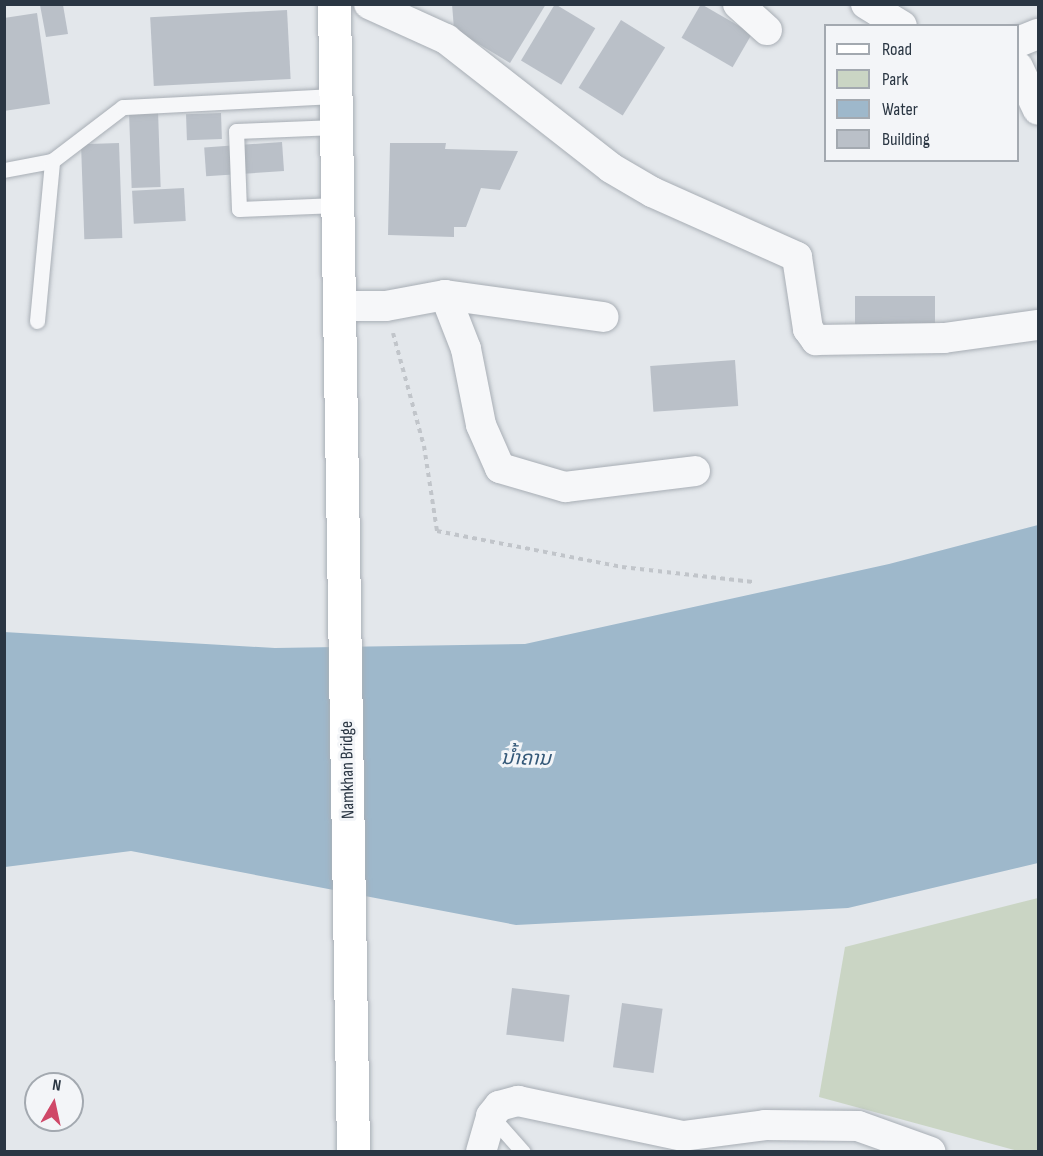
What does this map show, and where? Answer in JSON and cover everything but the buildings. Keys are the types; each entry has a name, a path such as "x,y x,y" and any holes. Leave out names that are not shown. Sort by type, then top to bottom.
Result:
{"main road":[{"name":"Namkhan Bridge","path":"334,4 341,505 354,1036 353,1152"}],"street":[{"path":"369,4 446,39 631,180 797,257 808,329 816,340 944,338 1038,325"},
{"path":"738,4 767,30"},
{"path":"866,4 899,24"},
{"path":"1019,41 1038,34"},
{"path":"1019,71 1038,110"},
{"path":"338,306 386,306 445,295 603,317"},
{"path":"445,295 466,349 481,425 500,468 565,487 695,471"},
{"path":"481,1152 491,1116 499,1106 518,1101 683,1136 765,1125 858,1126 931,1152"}],"lane":[{"path":"4,170 52,160 103,117 123,107 336,112"},
{"path":"336,112 236,131 239,208 336,205"},
{"path":"37,321 52,160"},
{"path":"491,1116 523,1152"}],"green space":[{"path":"1038,898 1038,1151 1018,1151 819,1097 845,947"}],"water":[{"name":"ນ້ຳຄານ","path":"1038,525 1038,863 848,908 516,925 131,851 5,867 4,632 275,648 525,644 889,564"}]}
